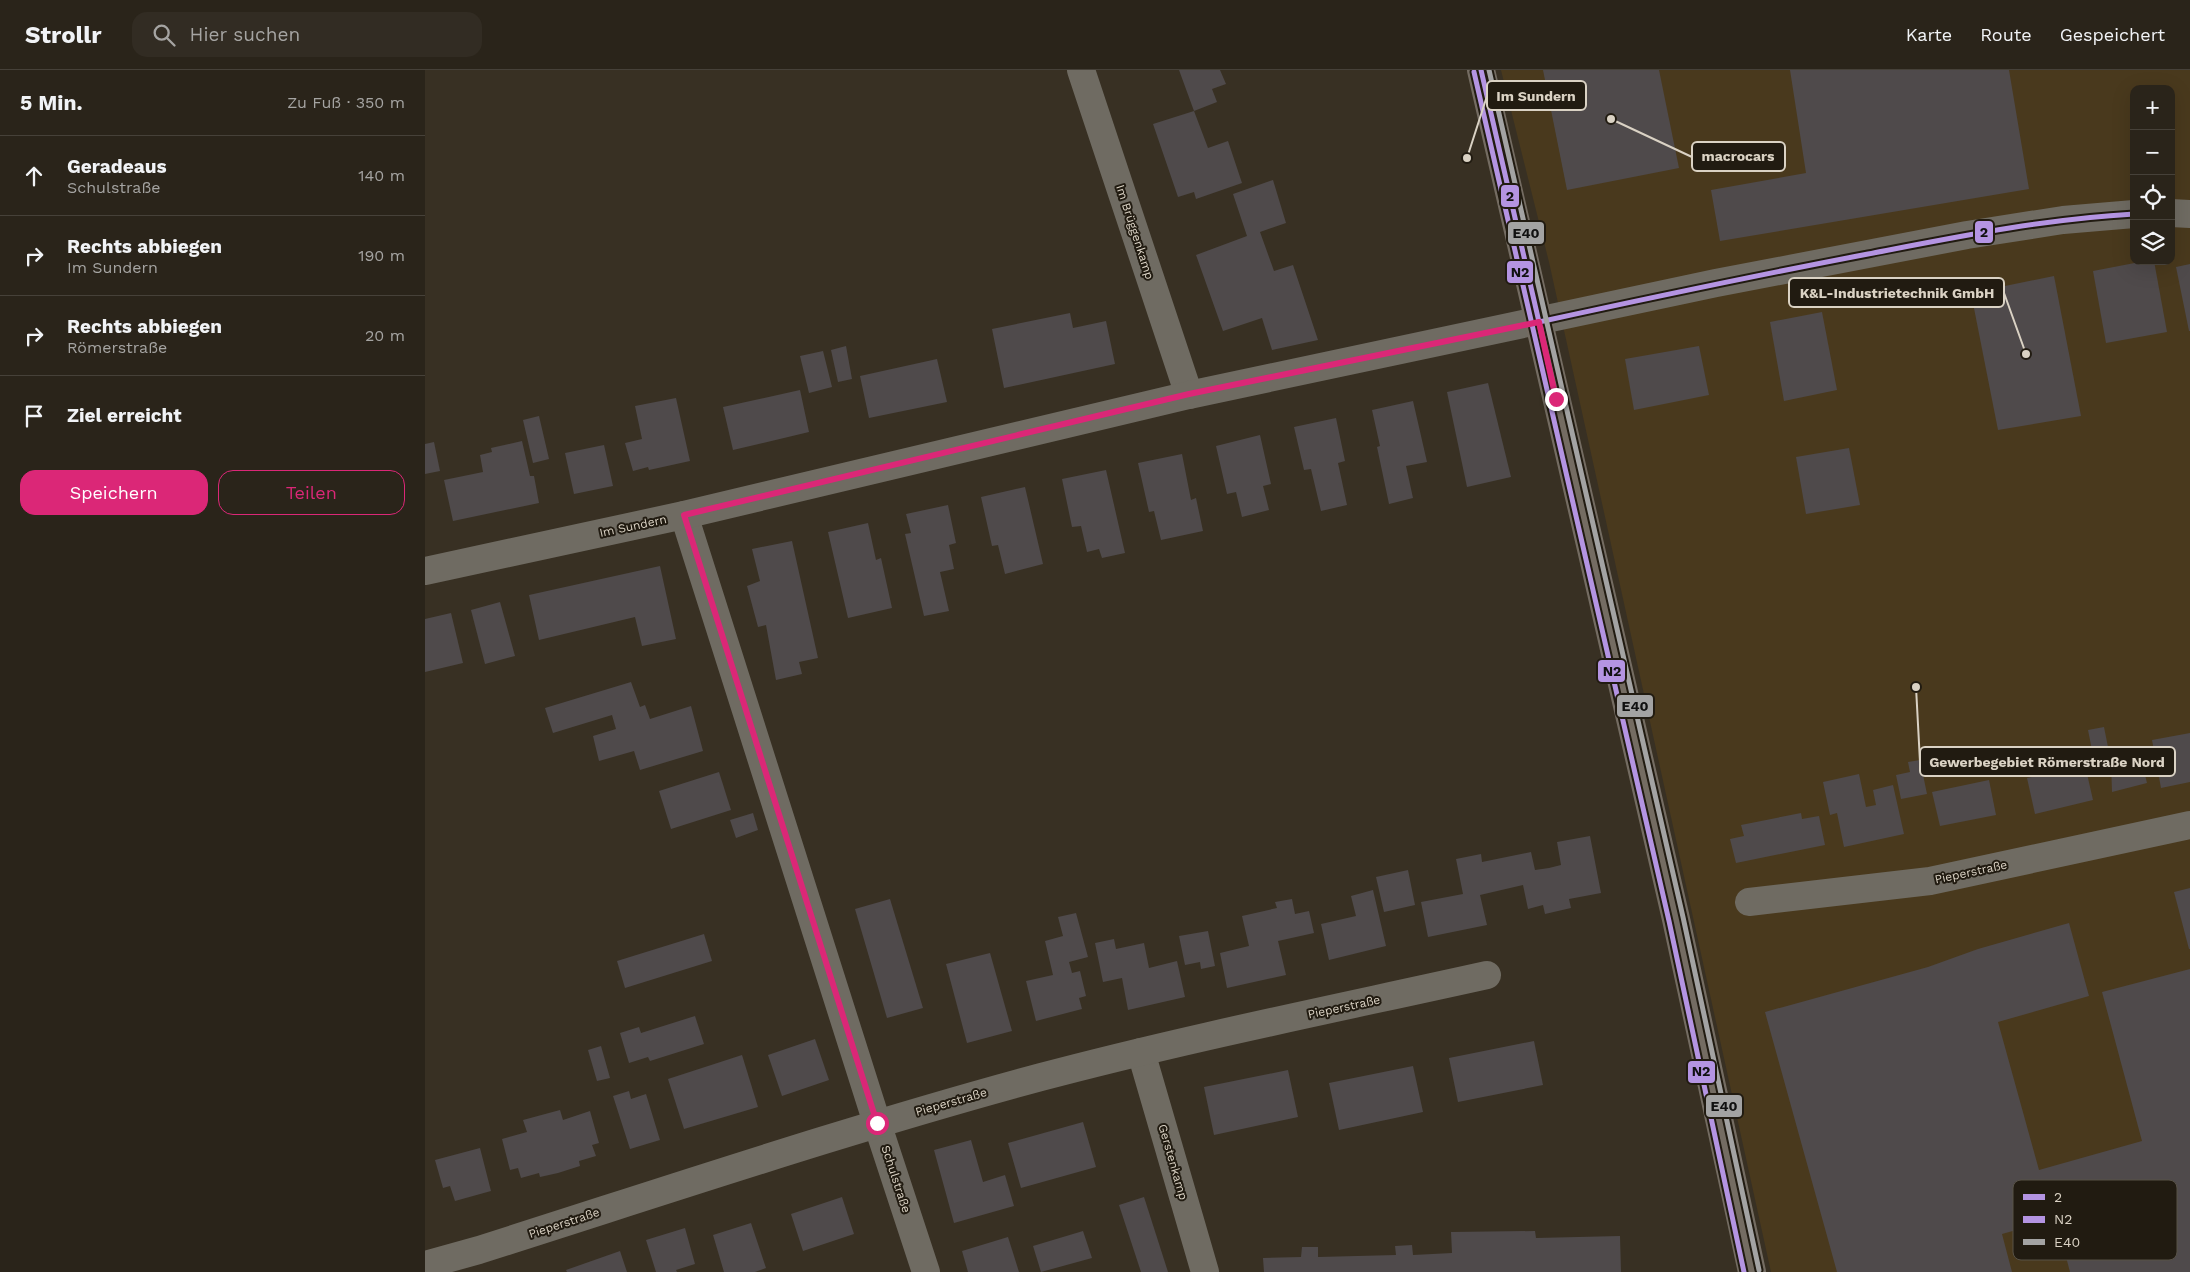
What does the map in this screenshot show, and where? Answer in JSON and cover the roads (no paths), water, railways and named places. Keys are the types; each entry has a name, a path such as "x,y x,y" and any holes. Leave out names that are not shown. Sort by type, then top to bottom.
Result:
{"main road":[{"path":"1481,70 1676,919 1752,1272"}],"street":[{"name":"Im Brüggenkamp","path":"1081,70 1189,394"},
{"path":"2175,213 2190,214"},
{"name":"Im Sundern","path":"425,571 684,515 1189,394 1776,271 1967,235 2063,220 2130,214"},
{"name":"Schulstraße","path":"684,515 877,1123 927,1272"},
{"name":"Pieperstraße","path":"1749,902 1930,881 2190,825"},
{"name":"Pieperstraße","path":"425,1265 479,1250 877,1123 1141,1052 1487,975"},
{"name":"Gerstenkamp","path":"1141,1052 1205,1272"}],"place":[{"name":"macrocars","path":"1611,119"},
{"name":"Im Sundern","path":"1467,158"},
{"name":"K&L-Industrietechnik GmbH","path":"2026,354"},
{"name":"Gewerbegebiet Römerstraße Nord","path":"1916,687"}]}
